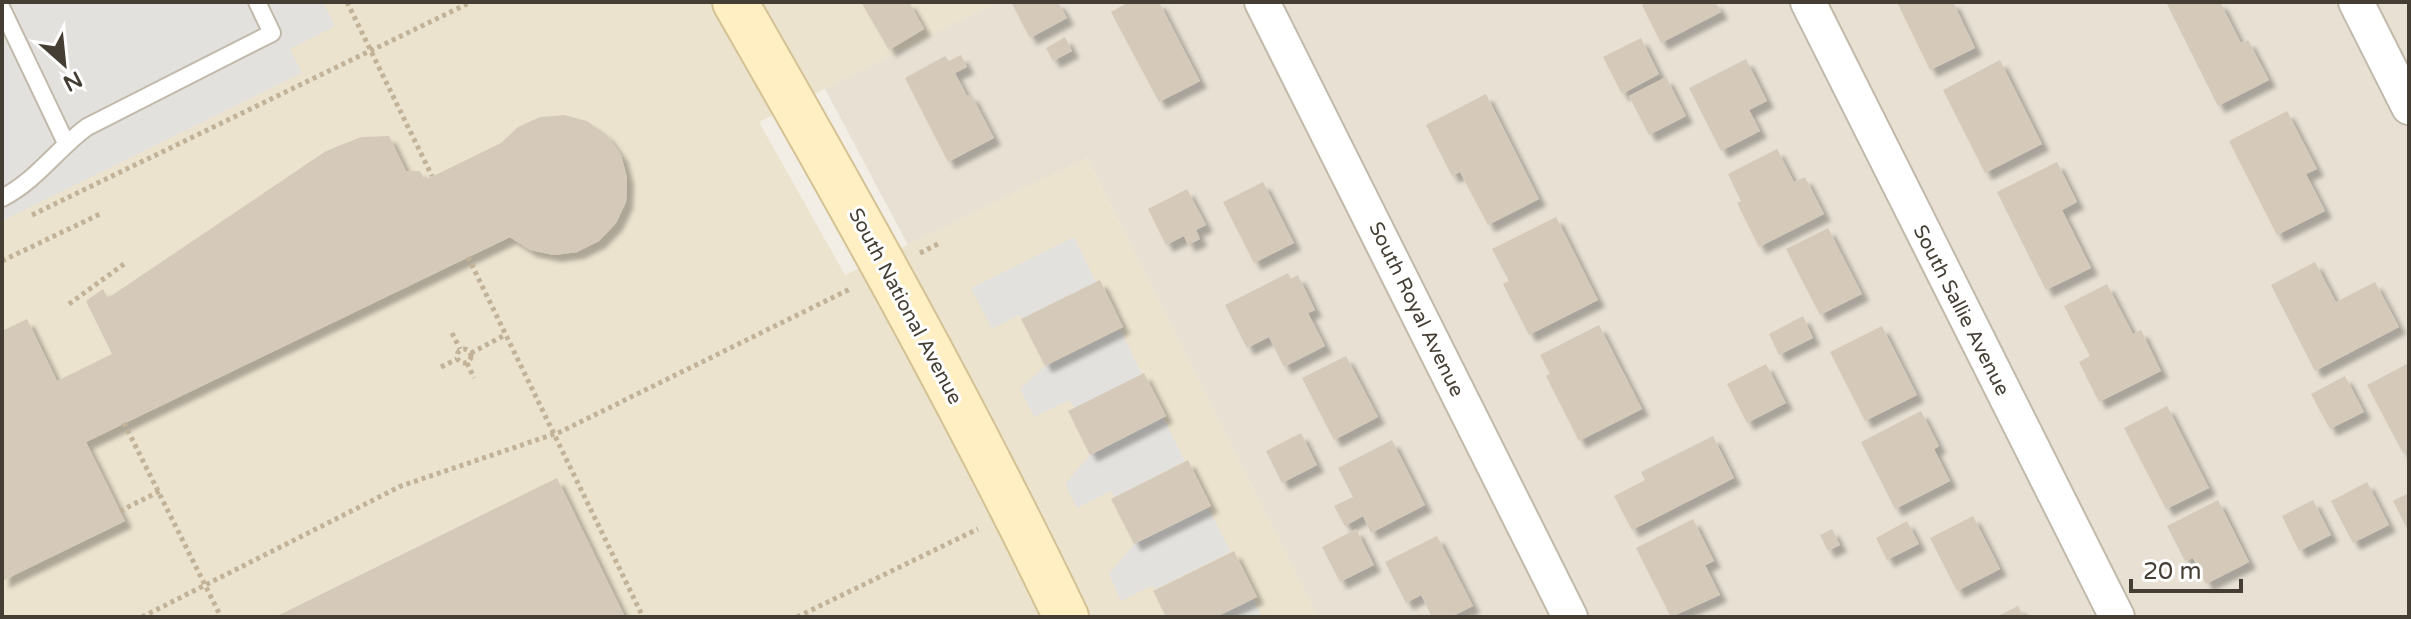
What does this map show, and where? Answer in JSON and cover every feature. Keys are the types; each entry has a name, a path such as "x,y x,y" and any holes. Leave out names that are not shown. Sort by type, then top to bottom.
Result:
{"street":[{"name":"South National Avenue","path":"735,2 888,269 1015,511 1066,617"},
{"name":"South Royal Avenue","path":"1262,2 1570,617"},
{"name":"South Sallie Avenue","path":"1808,2 2117,617"},
{"path":"2356,2 2409,107"}],"lane":[{"path":"2,198 42,169 66,143 87,127 272,33 257,2"},
{"path":"2,9 66,143"}],"path":[{"path":"347,2 432,176"},
{"path":"27,217 471,2"},
{"path":"2,261 100,214"},
{"path":"142,617 401,486 555,434 940,243"},
{"path":"468,257 643,617"},
{"path":"69,304 124,264"},
{"path":"441,367 457,359 460,349 452,333"},
{"path":"467,363 471,353 506,335"},
{"path":"460,349 471,353"},
{"path":"457,359 467,363 474,378"},
{"path":"124,423 221,617"},
{"path":"120,511 160,491"},
{"path":"797,617 1015,511"}],"shaded area":[{"path":"2,2 997,2 759,122 845,275 1087,158 1318,617 2,617"},
{"path":"2,2 323,2 335,26 290,49 302,73 2,221"},
{"path":"997,2 2409,2 2409,617 1318,617 1087,158 908,245 824,87"},
{"path":"1074,237 1096,282 1021,319 1019,315 992,329 971,288"},
{"path":"1120,329 1142,374 1074,408 1070,400 1034,417 1020,389 1045,366"},
{"path":"1163,417 1185,461 1115,497 1111,491 1077,508 1065,484 1090,455"},
{"path":"1208,507 1231,552 1156,589 1153,585 1121,601 1109,574 1134,544"},
{"path":"1253,598 1262,617 1216,617"}],"building":[{"path":"861,2 909,2 924,29 889,50"},
{"path":"1011,2 1058,2 1067,18 1030,38"},
{"path":"1129,2 1159,2 1200,81 1159,102 1111,12"},
{"path":"1648,2 1715,2 1721,12 1661,43 1642,5"},
{"path":"1897,2 1953,2 1975,48 1930,70"},
{"path":"2166,2 2220,2 2241,43 2248,40 2269,80 2218,106"},
{"path":"1065,37 1072,51 1053,61 1046,48"},
{"path":"1641,38 1659,74 1622,94 1603,57"},
{"path":"961,55 967,67 955,73 967,96 971,94 994,138 948,162 905,78 945,56 949,61"},
{"path":"1746,59 1767,101 1749,110 1760,131 1721,151 1689,88"},
{"path":"2000,60 2042,144 1985,173 1943,90"},
{"path":"1666,77 1686,116 1649,135 1629,96"},
{"path":"1486,94 1539,199 1488,225 1460,172 1452,176 1426,125"},
{"path":"2287,111 2317,169 2306,174 2325,211 2277,235 2229,141"},
{"path":"564,115 587,121 607,135 621,155 627,178 626,202 616,223 599,241 577,252 554,255 530,250 510,237 86,442 125,521 2,581 2,331 27,319 57,381 112,354 86,301 103,289 108,298 326,151 361,137 389,136 406,171 420,171 425,180 501,143 518,127 540,117"},
{"path":"1777,149 1794,182 1805,177 1824,214 1759,247 1737,203 1741,201 1728,174"},
{"path":"2057,162 2077,202 2062,210 2091,268 2046,290 1997,192"},
{"path":"1263,182 1294,243 1254,263 1223,202"},
{"path":"1187,189 1206,225 1196,230 1200,239 1188,245 1184,236 1166,245 1148,209"},
{"path":"1556,217 1598,300 1529,335 1503,284 1509,281 1492,249"},
{"path":"1828,228 1862,294 1820,315 1786,249"},
{"path":"2315,262 2336,302 2375,282 2399,327 2315,371 2271,285"},
{"path":"1288,273 1291,279 1298,275 1315,310 1308,313 1325,346 1284,367 1269,337 1247,348 1225,305"},
{"path":"1100,280 1123,327 1045,366 1021,319"},
{"path":"2107,284 2133,334 2141,330 2161,371 2099,402 2079,362 2090,356 2064,306"},
{"path":"1803,316 1813,338 1779,355 1769,334"},
{"path":"1599,325 1642,409 1579,441 1546,376 1550,374 1540,355"},
{"path":"1882,326 1917,395 1865,421 1830,352"},
{"path":"1346,356 1378,417 1334,440 1302,378"},
{"path":"2409,363 2409,449 2403,453 2367,385"},
{"path":"1766,364 1786,403 1747,423 1727,384"},
{"path":"1144,373 1166,416 1090,455 1068,411"},
{"path":"2345,376 2364,412 2330,429 2311,394"},
{"path":"2167,406 2209,488 2166,509 2124,428"},
{"path":"1921,411 1939,446 1934,449 1950,481 1895,509 1861,442"},
{"path":"1301,433 1317,465 1282,483 1266,451"},
{"path":"1713,436 1734,478 1632,530 1614,496 1645,480 1641,472"},
{"path":"1392,440 1425,505 1371,533 1363,516 1345,526 1334,506 1353,497 1338,468"},
{"path":"1188,460 1211,506 1134,544 1111,499"},
{"path":"557,478 625,617 275,617"},
{"path":"2367,482 2389,525 2353,543 2331,501"},
{"path":"2409,493 2409,532 2393,501"},
{"path":"2218,500 2249,562 2206,584 2193,558 2185,561 2167,526"},
{"path":"2313,500 2331,535 2299,551 2282,516"},
{"path":"1973,516 2000,569 1957,591 1930,538"},
{"path":"1693,519 1714,561 1705,565 1720,595 1671,617 1636,548"},
{"path":"1907,521 1919,544 1887,560 1876,538"},
{"path":"1356,529 1374,565 1340,582 1322,547"},
{"path":"1832,529 1840,545 1828,551 1820,535"},
{"path":"1437,536 1473,606 1451,617 1432,617 1421,595 1406,603 1385,562"},
{"path":"1234,551 1257,597 1216,617 1166,617 1153,591"},
{"path":"2018,606 2024,617 1996,617"}]}
